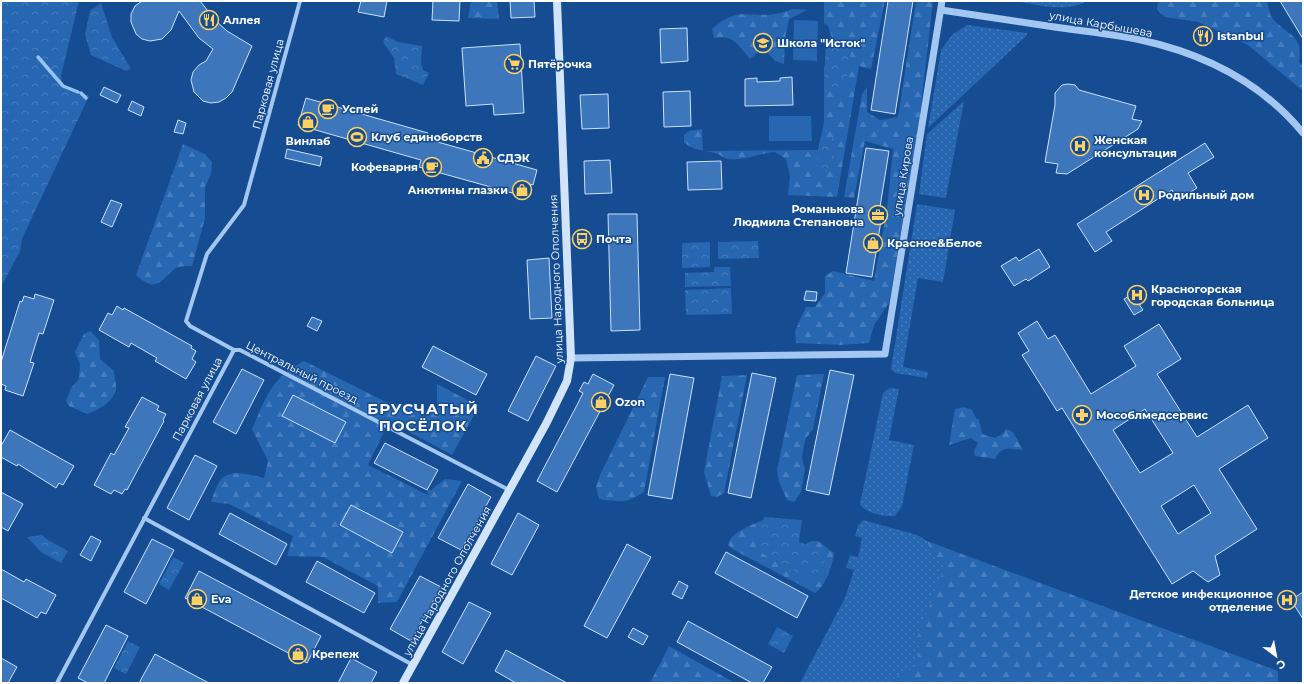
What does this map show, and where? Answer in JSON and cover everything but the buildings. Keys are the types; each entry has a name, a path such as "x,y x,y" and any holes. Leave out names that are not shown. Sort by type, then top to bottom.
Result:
{"main road":[{"name":"улица Народного Ополчения","path":"403,683 510,490 567,381 571,358 557,1"}],"street":[{"name":"Парковая улица","path":"57,683 234,350 190,326 186,321 208,254 244,205 300,1"},
{"name":"улица Кирова","path":"571,358 885,354 942,1"},
{"name":"улица Карбышева","path":"941,10 1141,40 1180,51 1212,63 1250,82 1282,109 1303,133"},
{"name":"Центральный проезд","path":"234,350 240,350 510,490"},
{"path":"144,518 413,665"}],"green space":[{"path":"1,1 79,1 61,76 62,84 89,96 22,239 20,251 1,287"},
{"path":"471,1 497,1 499,19 468,18"},
{"path":"824,1 885,1 871,69 859,66 837,197 788,195 790,176 786,159 775,152 746,158 727,159 717,154 705,151 818,150 824,122 824,67 831,50 832,38 828,26 824,23"},
{"path":"916,1 933,1 919,124 889,303 874,325 869,343 840,345 796,343 795,331 806,307 815,307 825,293 825,276 833,271 874,281 887,209 893,149 865,141 854,198 844,197 862,94 867,87 867,112 880,120 898,117"},
{"path":"1014,1 1088,1 1070,7 1052,7"},
{"path":"1158,1 1267,1 1273,19 1294,37 1299,46 1299,62 1303,66 1303,91 1248,45 1198,22 1165,17 1157,10"},
{"path":"101,3 112,37 131,69 126,71 91,55 85,34 90,11"},
{"path":"793,9 807,10 789,19 785,39 784,64 775,61 763,48 750,59 739,45 731,39 721,37 714,38 712,29 721,22 736,15 775,14"},
{"path":"794,20 818,21 817,61 793,60"},
{"path":"967,25 1027,33 1026,36 928,128 941,50 952,35"},
{"path":"386,36 398,42 422,46 421,63 423,70 429,73 423,85 396,74 394,58 383,42"},
{"path":"826,38 852,42 845,91 824,88"},
{"path":"964,101 946,197 919,194 927,134"},
{"path":"769,116 811,116 812,141 769,141"},
{"path":"702,129 703,151 687,145 684,142 684,135 689,131"},
{"path":"821,136 837,139 832,170 816,168"},
{"path":"183,144 205,154 212,162 211,174 205,187 205,218 192,266 182,266 176,268 158,283 149,284 136,275"},
{"path":"917,204 955,210 943,282 918,278 903,367 928,372 927,378 895,373 891,369"},
{"path":"758,241 759,258 718,259 718,242"},
{"path":"710,242 710,267 682,268 682,243"},
{"path":"714,267 730,267 731,286 685,287 685,273 714,272"},
{"path":"731,288 732,314 686,315 685,290"},
{"path":"90,331 99,340 100,359 114,371 116,390 108,402 100,408 87,414 69,406 66,401 71,388 79,379 80,364 75,352 84,334"},
{"path":"304,361 386,402 437,412 437,384 479,406 452,455 389,421 368,465 428,495 427,490 431,490 445,479 462,481 397,602 378,603 378,586 323,557 287,556 293,536 229,504 211,502 219,482 223,477 234,473 240,473 264,478 268,461 252,429 271,389 293,368","holes":["282,416 346,422 346,423 335,443","351,505 392,553 340,525"]},
{"path":"824,374 813,429 806,438 804,445 802,458 805,469 801,492 794,502 787,500 779,482 777,470 797,375"},
{"path":"747,375 724,493 717,497 711,496 704,472 722,376"},
{"path":"648,377 665,377 644,492 632,499 623,501 599,499 596,487 600,475"},
{"path":"890,388 899,389 889,440 914,445 902,506 895,516 881,515 870,512 860,504 883,393"},
{"path":"964,407 972,410 976,418 979,420 982,434 995,438 1002,434 1006,429 1013,432 1023,450 1006,449 1000,452 995,459 975,456 974,451 978,443 971,438 949,445 955,409"},
{"path":"764,517 802,520 799,542 828,552 817,583 756,550"},
{"path":"768,518 794,549 812,541 818,541 834,553 828,575 822,586 815,593 734,550 728,545 730,540 739,531"},
{"path":"863,520 917,535 927,541 930,550 945,567 914,669 896,677 892,683 800,683 845,598 854,570 846,568 850,555 858,557 862,538 855,536 858,526"},
{"path":"42,535 68,551 61,563 41,552 27,537"},
{"path":"927,541 1278,671 1278,683 892,683 896,677 914,669 920,647 915,643 945,567 930,550"},
{"path":"173,557 184,563 169,590 159,584"},
{"path":"777,627 793,636 784,653 768,644"},
{"path":"128,641 140,647 126,674 114,668"},
{"path":"669,646 735,683 650,683"}],"waterway":[{"path":"38,57 63,86 78,92"},
{"path":"81,93 86,98"}],"place":[{"name":"Аллея","path":"209,20"},
{"name":"Istanbul","path":"1203,36"},
{"name":"Школа \"Исток\"","path":"763,43"},
{"name":"Пятёрочка","path":"514,64"},
{"name":"Успей","path":"328,109"},
{"name":"Винлаб","path":"308,122"},
{"name":"Клуб единоборств","path":"357,137"},
{"name":"Женская консультация","path":"1080,146"},
{"name":"СДЭК","path":"483,158"},
{"name":"Кофеварня","path":"432,167"},
{"name":"Анютины глазки","path":"522,190"},
{"name":"Родильный дом","path":"1144,195"},
{"name":"Романькова Людмила Степановна","path":"878,215"},
{"name":"Почта","path":"582,239"},
{"name":"Красное&Белое","path":"873,243"},
{"name":"Красногорская городская больница","path":"1137,295"},
{"name":"Ozon","path":"601,402"},
{"name":"Мособлмедсервис","path":"1082,415"},
{"name":"Eva","path":"197,599"},
{"name":"Детское инфекционное отделение","path":"1287,600"},
{"name":"Крепеж","path":"298,654"}],"district":[{"name":"БРУСЧАТЫЙ ПОСЁЛОК","path":"423,418"}]}
